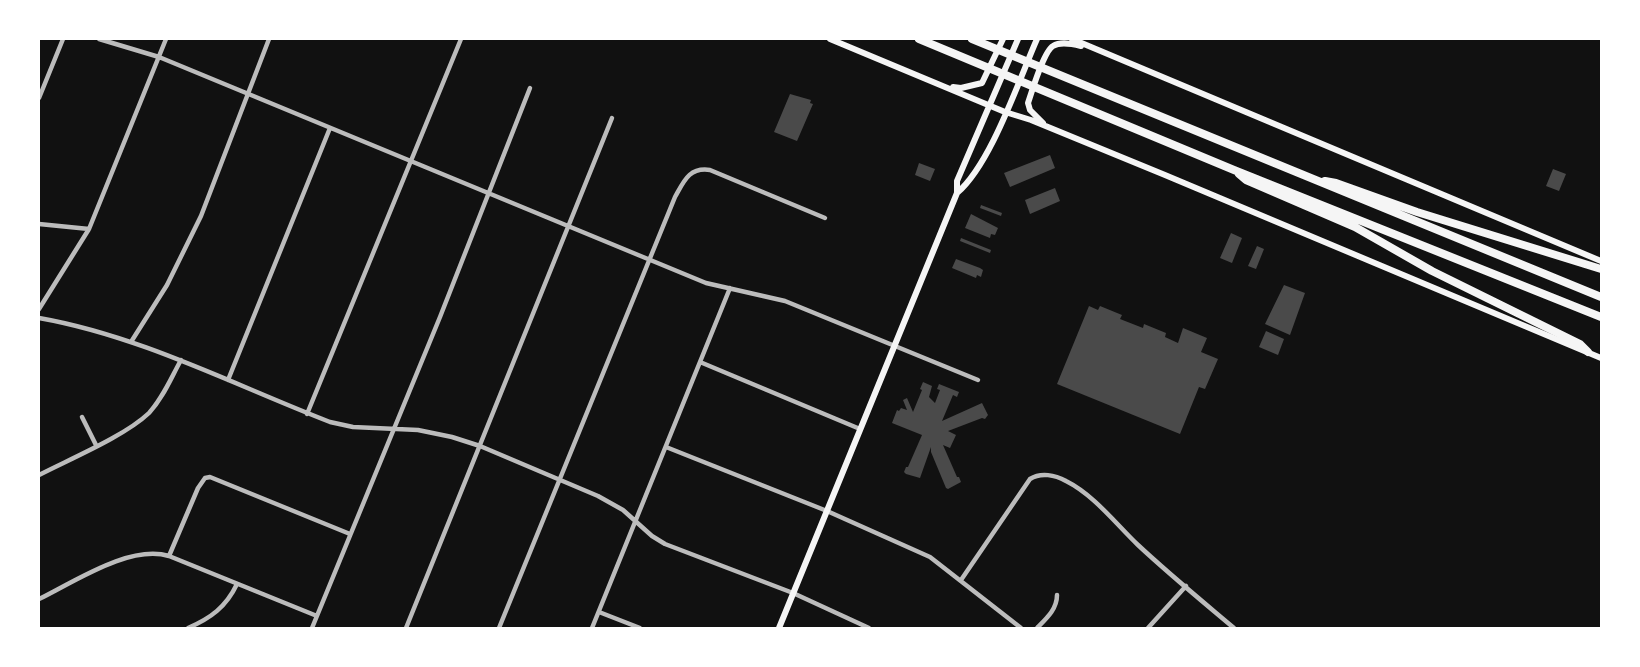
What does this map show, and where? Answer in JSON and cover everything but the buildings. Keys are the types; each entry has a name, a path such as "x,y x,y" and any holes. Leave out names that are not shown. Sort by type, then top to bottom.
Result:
{"highway":[{"path":"919,39 1234,170 1601,317"},
{"path":"975,40 1601,297"},
{"path":"1234,170 1246,180 1368,234 1432,271 1580,344 1588,352"},
{"path":"1313,179 1336,183 1417,212 1601,269"}],"main road":[{"path":"830,39 944,85 990,106 1046,126 1601,358"},
{"path":"944,85 961,88 982,83 1003,39"},
{"path":"779,628 957,193 957,181 1018,39"},
{"path":"957,193 966,186 984,158 1037,39"},
{"path":"1072,39 1094,50 1601,261"},
{"path":"1046,126 1030,110 1028,103 1051,47 1057,44 1073,44 1094,50"}],"street":[{"path":"39,98 63,39"},
{"path":"100,39 159,57 706,283 785,300 894,347 978,380"},
{"path":"39,310 89,229 166,39"},
{"path":"131,342 167,285 198,224 270,39"},
{"path":"307,414 461,39"},
{"path":"312,628 489,194 530,88"},
{"path":"406,628 570,227 612,118"},
{"path":"228,380 330,128"},
{"path":"499,628 675,196 686,176 701,169 729,177 825,218"},
{"path":"39,224 89,229"},
{"path":"592,628 730,288"},
{"path":"39,318 78,325 131,342 180,360 307,414 342,425 394,428 452,436 480,446 598,496 636,520 652,536 665,544 793,593 869,628"},
{"path":"39,475 128,428 148,413 164,392 180,360"},
{"path":"700,362 860,428"},
{"path":"82,417 96,445"},
{"path":"666,447 827,511 930,557 1021,628"},
{"path":"961,580 1030,480 1042,475 1060,478 1079,489 1234,628"},
{"path":"169,556 198,488 205,478 210,477 350,534"},
{"path":"39,599 122,558 145,553 169,556 317,616"},
{"path":"188,628 216,614 230,599 237,584"},
{"path":"1148,628 1186,586"},
{"path":"1037,628 1052,613 1057,595"},
{"path":"599,612 640,628"}]}
